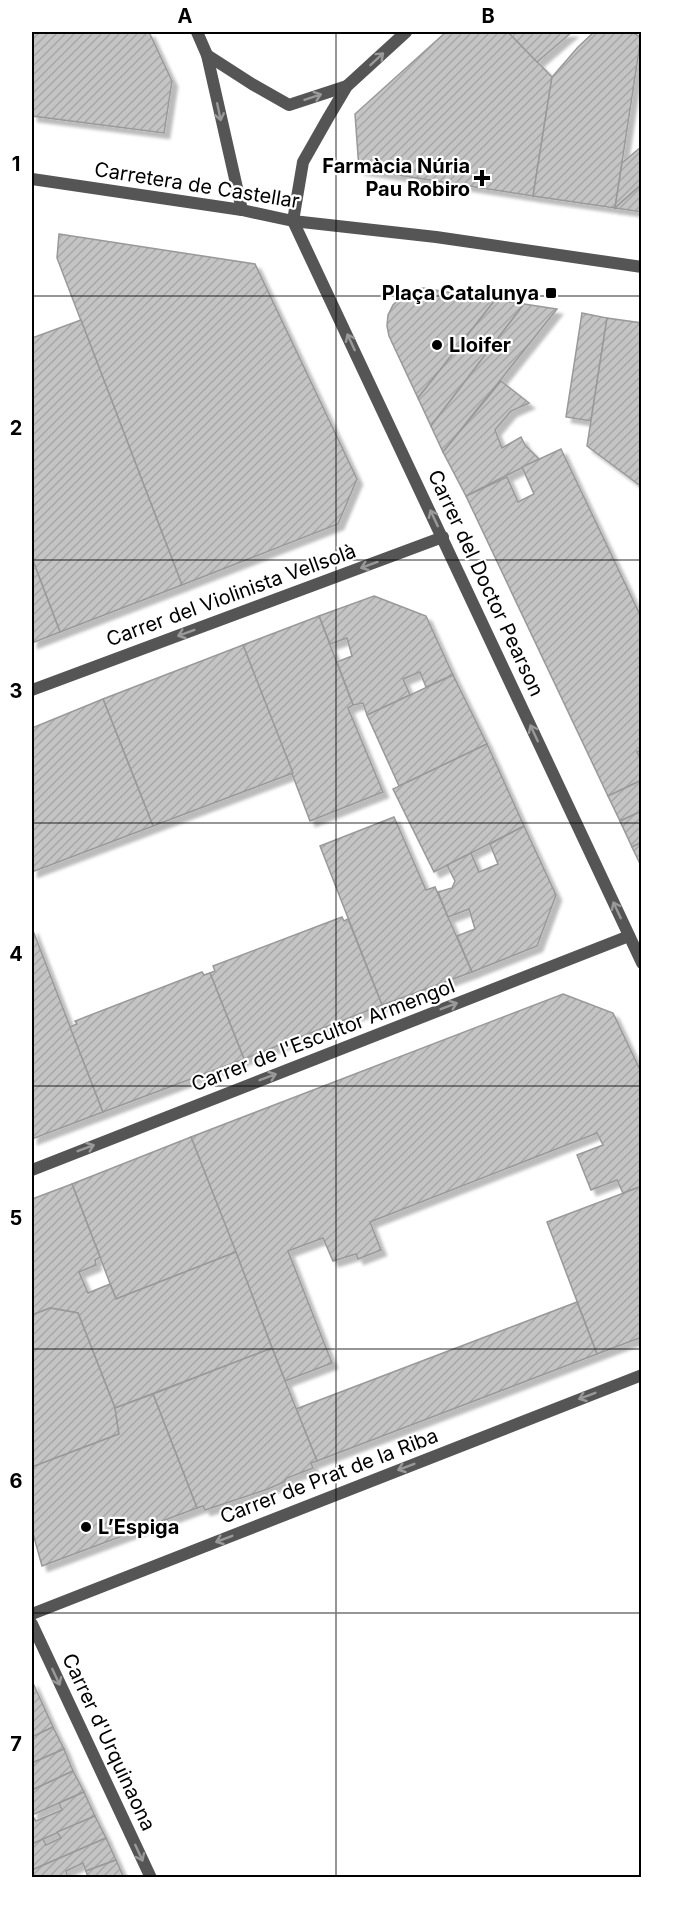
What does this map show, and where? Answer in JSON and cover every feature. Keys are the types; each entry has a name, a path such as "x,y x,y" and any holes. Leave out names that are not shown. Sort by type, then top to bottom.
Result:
{"street":[{"path":"197,32 207,55 242,210"},
{"path":"293,221 303,162 347,86 406,32"},
{"path":"207,55 289,105 347,86"},
{"name":"Carretera de Castellar","path":"32,179 242,210 293,221 447,238 642,267"},
{"name":"Carrer del Doctor Pearson","path":"293,221 642,963"},
{"name":"Carrer del Violinista Vellsolà","path":"32,690 443,537"},
{"name":"Carrer de l'Escultor Armengol","path":"32,1170 629,936"},
{"name":"Carrer de Prat de la Riba","path":"32,1614 642,1375"},
{"name":"Carrer d'Urquinaona","path":"32,1624 151,1878"}],"building":[{"path":"32,32 149,32 172,81 164,133 32,116"},
{"path":"446,32 508,32 552,77 533,196 359,169 355,114"},
{"path":"508,32 572,32 537,62"},
{"path":"594,32 631,32 641,37 615,208 533,196 552,77"},
{"path":"642,146 642,184 615,208 622,163"},
{"path":"642,184 642,212 615,208"},
{"path":"59,234 255,264 357,479 338,524 182,585 57,258"},
{"path":"423,288 495,300 418,398 389,336 387,326 388,315 393,305 410,291"},
{"path":"495,300 524,304 431,426 418,398"},
{"path":"524,304 557,309 443,452 431,426"},
{"path":"582,313 607,318 591,421 566,417"},
{"path":"607,318 642,323 642,487 587,446"},
{"path":"81,320 182,585 60,632 32,558 32,338"},
{"path":"501,381 529,403 511,411 495,430 502,448 521,437 525,445 539,459 466,496 443,452"},
{"path":"561,449 642,619 642,750 637,752 642,762 642,780 608,796 466,496 507,477 518,502 534,494 522,467"},
{"path":"32,558 60,632 32,643"},
{"path":"374,596 426,616 453,675 426,687 420,672 403,679 410,695 367,715 363,703 353,705 337,662 352,656 347,638 330,644 319,616"},
{"path":"319,616 353,705 348,708 383,792 310,821 243,645"},
{"path":"243,645 293,773 153,826 103,699"},
{"path":"453,675 487,744 399,786 367,715"},
{"path":"103,699 153,826 32,872 32,728"},
{"path":"487,744 524,826 434,872 393,789"},
{"path":"642,780 642,811 620,821 608,796"},
{"path":"642,811 642,842 632,847 620,821"},
{"path":"394,817 426,890 435,887 472,972 382,1005 320,846"},
{"path":"524,826 556,895 537,946 472,972 457,936 475,929 469,909 448,917 438,892 452,888 455,881 447,865 471,853 479,872 498,864 490,844"},
{"path":"642,842 642,868 632,847"},
{"path":"342,917 344,921 348,919 382,1005 244,1059 210,973 215,971 213,966"},
{"path":"32,928 103,1112 32,1139"},
{"path":"202,972 204,975 210,973 244,1059 103,1112 70,1027 77,1024 75,1021"},
{"path":"563,994 613,1013 642,1074 642,1186 623,1193 617,1180 591,1190 577,1155 603,1145 597,1133 370,1222 381,1250 358,1259 356,1254 333,1261 323,1238 288,1251 332,1363 285,1381 191,1137"},
{"path":"191,1137 236,1252 116,1299 72,1184"},
{"path":"72,1184 100,1257 95,1260 96,1265 79,1272 88,1293 110,1284 116,1299 236,1252 272,1348 115,1408 78,1313 50,1308 32,1315 32,1199"},
{"path":"642,1186 642,1337 597,1354 547,1222"},
{"path":"577,1302 597,1354 317,1461 296,1409"},
{"path":"50,1308 78,1313 115,1408 119,1434 32,1467 32,1315"},
{"path":"272,1348 317,1461 311,1463 313,1468 287,1478 284,1482 268,1489 205,1510 203,1506 197,1508 153,1394"},
{"path":"153,1394 197,1508 42,1566 32,1530 32,1467 119,1434 115,1408"},
{"path":"32,1681 53,1727 32,1737"},
{"path":"53,1727 64,1749 32,1763 32,1737"},
{"path":"64,1749 73,1771 32,1790 32,1763"},
{"path":"73,1771 84,1792 32,1815 32,1790"},
{"path":"84,1792 95,1816 32,1844 32,1815 36,1821 62,1810 59,1803"},
{"path":"95,1816 106,1838 32,1870 32,1844 43,1839 46,1845 61,1838 57,1832"},
{"path":"106,1838 116,1860 86,1871 83,1863 66,1871 68,1878 32,1878 32,1870"},
{"path":"116,1860 124,1878 88,1878 86,1871"}],"place":[{"name":"Farmàcia Núria Pau Robiro","path":"482,178"},
{"name":"Plaça Catalunya","path":"551,293"},
{"name":"Lloifer","path":"437,345"},
{"name":"L’Espiga","path":"86,1527"}]}
